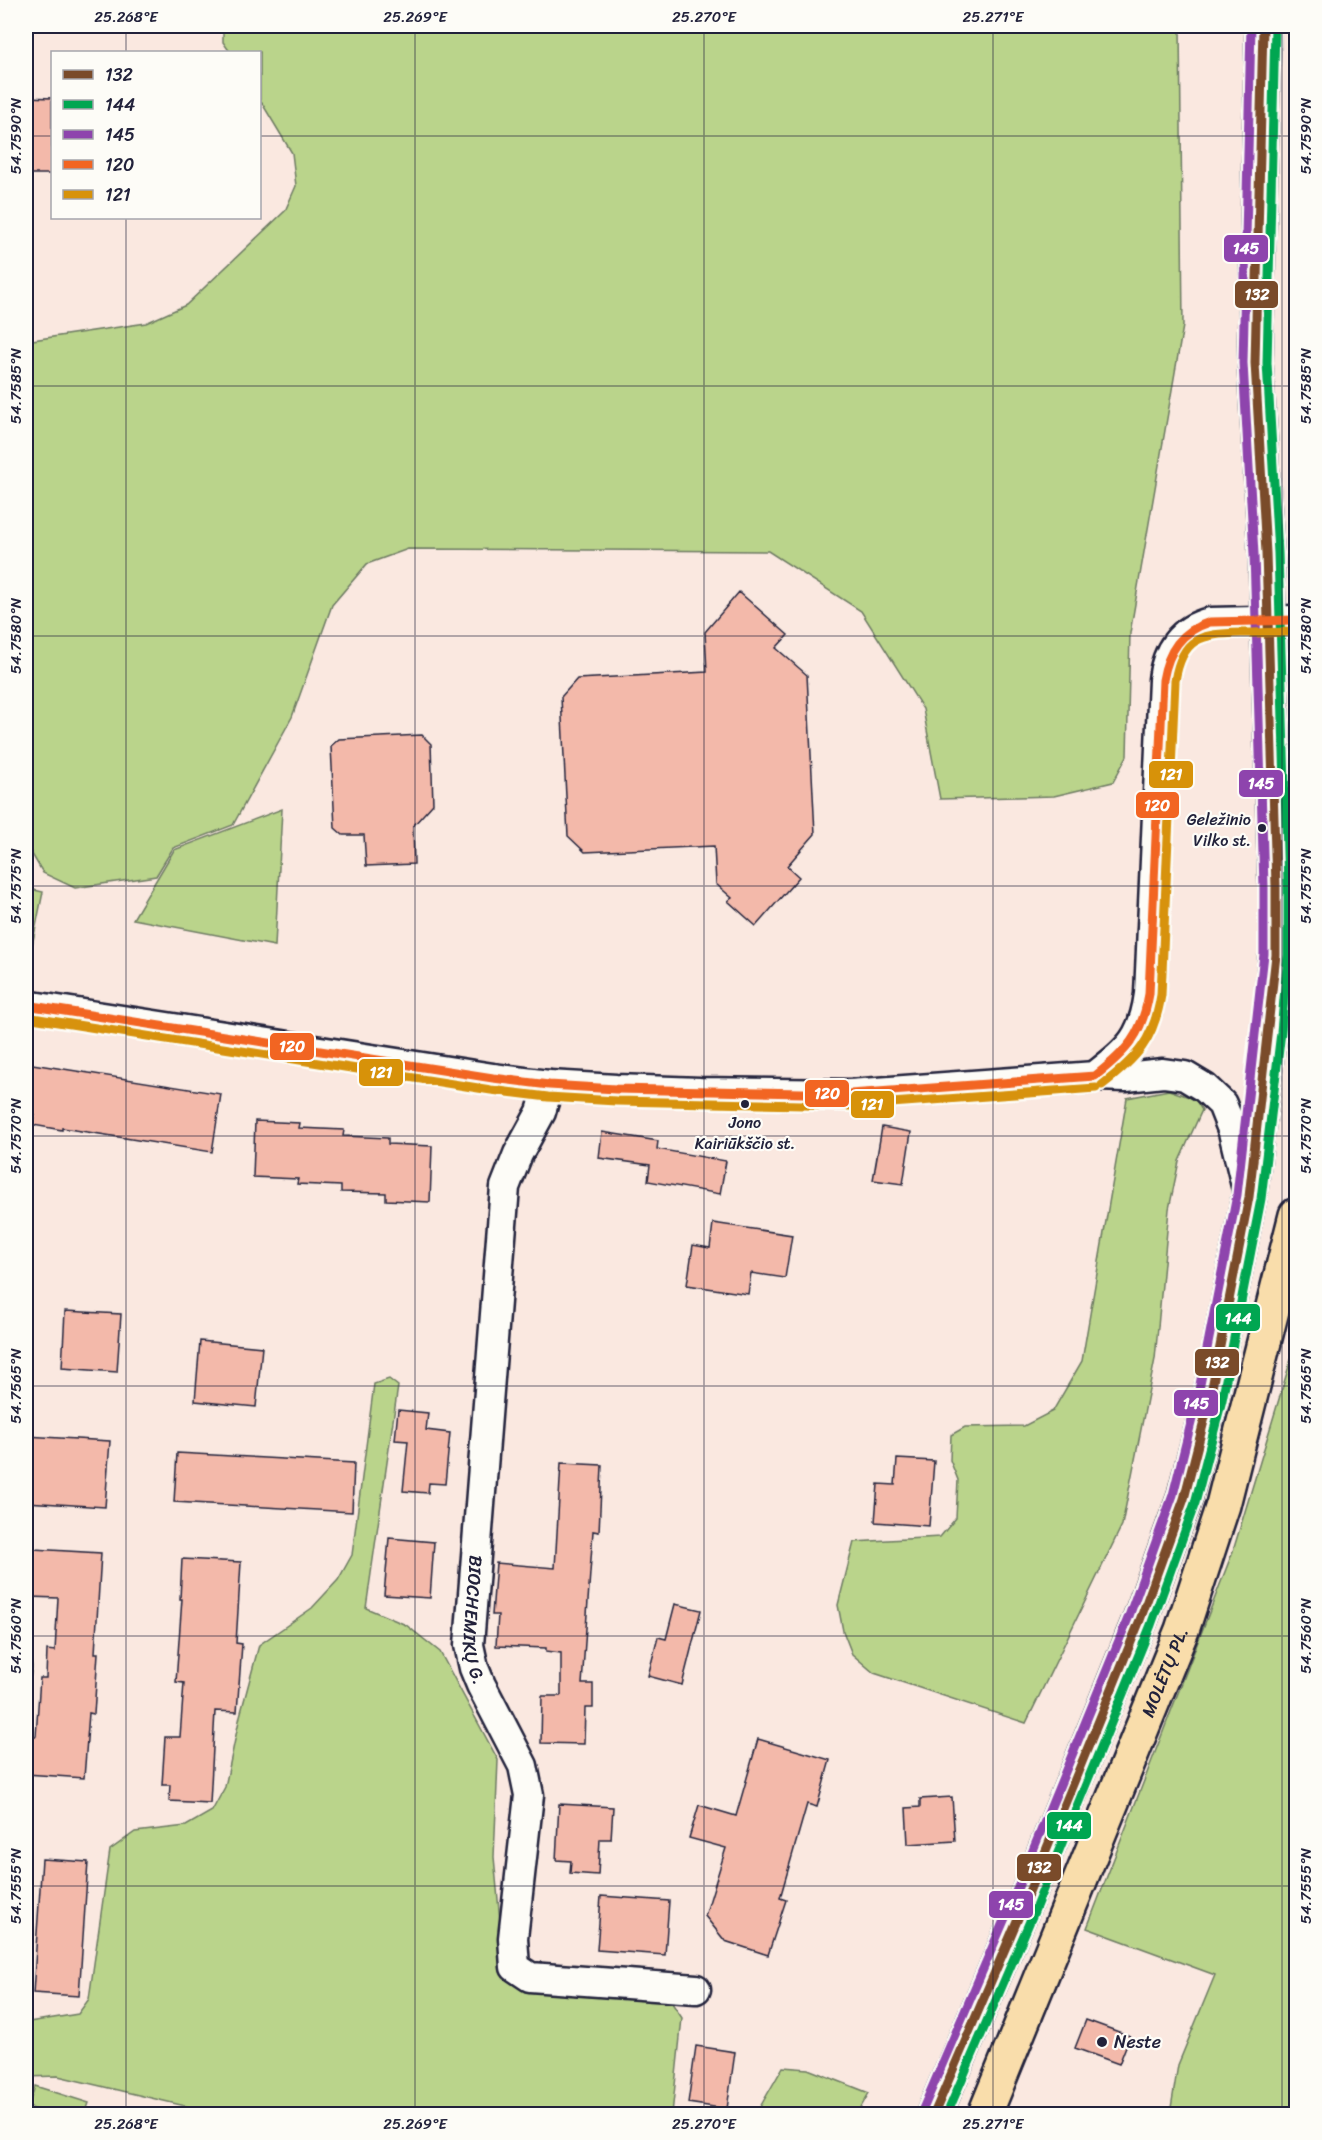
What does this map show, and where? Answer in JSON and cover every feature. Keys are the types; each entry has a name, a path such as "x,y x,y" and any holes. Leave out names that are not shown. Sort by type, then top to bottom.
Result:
{"highway":[{"path":"933,2115 1022,1909 1140,1620 1184,1499 1210,1398 1249,1197 1263,1095 1276,955 1282,620 1266,553 1255,363 1263,26"},
{"name":"MOLĖTŲ PL.","path":"985,2115 1182,1630 1223,1505 1296,1215"}],"street":[{"path":"1095,1077 1121,1056 1134,1041 1146,1016 1149,994 1165,665 1172,648 1184,633 1200,624 1282,620"},
{"path":"26,1005 549,1086 700,1092 850,1094 1095,1077 1163,1074 1185,1076 1205,1088 1222,1104 1233,1132 1249,1197"},
{"name":"BIOCHEMIKŲ G.","path":"549,1086 542,1113 518,1154 505,1187 469,1645 474,1668 481,1685 523,1766 529,1795 513,1938 515,1966 530,1977 696,1989"}],"green space":[{"path":"223,26 1180,26 1183,326 1130,633 1127,756 1113,782 1054,796 940,799 923,709 861,611 768,551 408,549 367,564 332,605 292,717 233,825 173,848 156,876 75,888 43,873 26,844 26,341 146,323 186,305 285,211 296,186 292,153 261,102 261,51 229,51 223,42"},
{"path":"282,809 275,946 133,919 174,850"},
{"path":"26,888 43,892 32,946 26,944"},
{"path":"1169,1090 1195,1099 1202,1110 1179,1161 1169,1209 1155,1359 1122,1525 1026,1723 874,1673 852,1654 843,1631 838,1605 854,1542 940,1537 956,1518 958,1480 950,1460 951,1435 965,1427 1024,1426 1053,1411 1082,1361 1127,1098"},
{"path":"1296,1343 1296,2114 1170,2114 1178,2065 1215,1975 1087,1928 1233,1551"},
{"path":"389,1379 398,1386 366,1608 406,1625 440,1652 498,1760 494,1857 500,1921 501,1965 668,1997 682,2018 672,2114 219,2114 58,2076 26,2077 26,2024 78,2014 89,1999 110,1850 135,1832 186,1826 212,1811 225,1787 240,1716 259,1645 312,1608 338,1580 352,1555 374,1384"},
{"path":"26,1627 32,1667 26,1703"},
{"path":"783,2067 808,2069 869,2093 857,2114 756,2114"},
{"path":"35,2086 89,2103 85,2114 51,2114 28,2107"}],"building":[{"path":"26,97 51,98 51,174 26,174"},
{"path":"739,592 788,635 776,648 807,675 815,834 787,866 799,877 756,926 728,901 732,898 716,884 714,846 585,852 568,836 561,697 577,679 707,672 705,632"},
{"path":"422,735 431,744 433,804 413,826 414,864 366,866 364,835 343,835 335,828 331,746 339,739"},
{"path":"26,1063 221,1094 212,1152 33,1125 34,1114 26,1113"},
{"path":"255,1121 300,1123 299,1128 344,1130 343,1136 388,1138 388,1144 432,1146 430,1202 386,1200 386,1193 341,1192 341,1186 297,1184 298,1179 253,1177"},
{"path":"882,1127 911,1132 903,1184 873,1180"},
{"path":"602,1132 658,1141 657,1149 726,1161 720,1194 648,1181 650,1165 599,1158"},
{"path":"713,1223 792,1235 785,1278 751,1273 748,1294 687,1285 693,1245 710,1248"},
{"path":"65,1311 121,1314 117,1372 62,1368"},
{"path":"200,1341 262,1347 256,1407 195,1401"},
{"path":"398,1410 428,1413 426,1430 450,1433 445,1484 429,1483 428,1493 403,1491 408,1441 395,1440"},
{"path":"26,1436 110,1441 105,1507 26,1502"},
{"path":"177,1453 354,1463 352,1512 174,1502"},
{"path":"897,1459 934,1461 929,1526 875,1522 878,1484 895,1485"},
{"path":"561,1463 602,1465 599,1532 593,1531 582,1684 593,1684 593,1708 585,1708 584,1744 541,1743 542,1696 561,1696 561,1653 546,1651 546,1648 496,1646 498,1615 492,1615 496,1563 555,1568"},
{"path":"389,1538 434,1542 430,1598 384,1595"},
{"path":"33,1549 101,1553 94,1714 89,1713 84,1778 26,1774 29,1736 36,1736 40,1678 46,1678 47,1650 55,1651 58,1598 30,1597"},
{"path":"182,1559 241,1562 236,1643 242,1644 237,1712 215,1711 210,1803 169,1801 170,1785 162,1785 165,1737 180,1737 184,1683 176,1682 182,1599 180,1599"},
{"path":"675,1604 701,1610 682,1685 648,1676 658,1637 666,1639"},
{"path":"758,1739 830,1760 817,1807 807,1804 780,1898 786,1900 768,1955 725,1941 705,1916 726,1848 689,1838 699,1805 736,1816"},
{"path":"952,1797 955,1841 908,1844 906,1808 920,1807 920,1799"},
{"path":"559,1804 613,1807 611,1839 600,1839 598,1875 570,1873 571,1861 556,1860"},
{"path":"42,1859 88,1862 79,1996 33,1993"},
{"path":"601,1896 669,1901 665,1955 597,1950"},
{"name":"Neste","path":"1086,2020 1130,2036 1119,2064 1075,2048"},
{"path":"696,2046 735,2052 727,2109 688,2103"}],"transit line":[{"name":"145","path":"923,2109 1011,1904 1129,1616 1173,1495 1198,1395 1237,1195 1264,954 1254,554 1243,363 1251,26"},
{"name":"132","path":"934,2114 1022,1909 1140,1620 1184,1499 1210,1398 1249,1197 1276,955 1266,553 1255,363 1263,26"},
{"name":"144","path":"947,2114 1033,1914 1151,1625 1195,1503 1222,1400 1261,1199 1288,955 1278,553 1267,363 1275,26"},
{"name":"120","path":"1095,1076 1131,1041 1142,1021 1149,994 1163,680 1168,660 1172,651 1184,637 1210,622 1296,620"},
{"name":"121","path":"1102,1085 1125,1066 1142,1047 1154,1024 1161,995 1175,681 1178,666 1188,647 1204,637 1241,633 1296,632"},
{"name":"120","path":"26,1005 549,1085 616,1089 850,1094 1095,1076"},
{"name":"121","path":"26,1017 548,1097 616,1101 850,1106 1096,1088"}],"place":[{"name":"Geležinio Vilko st.","path":"1262,828"},
{"name":"Jono Kairiūkščio st.","path":"745,1104"},
{"name":"Neste","path":"1102,2042"}]}
